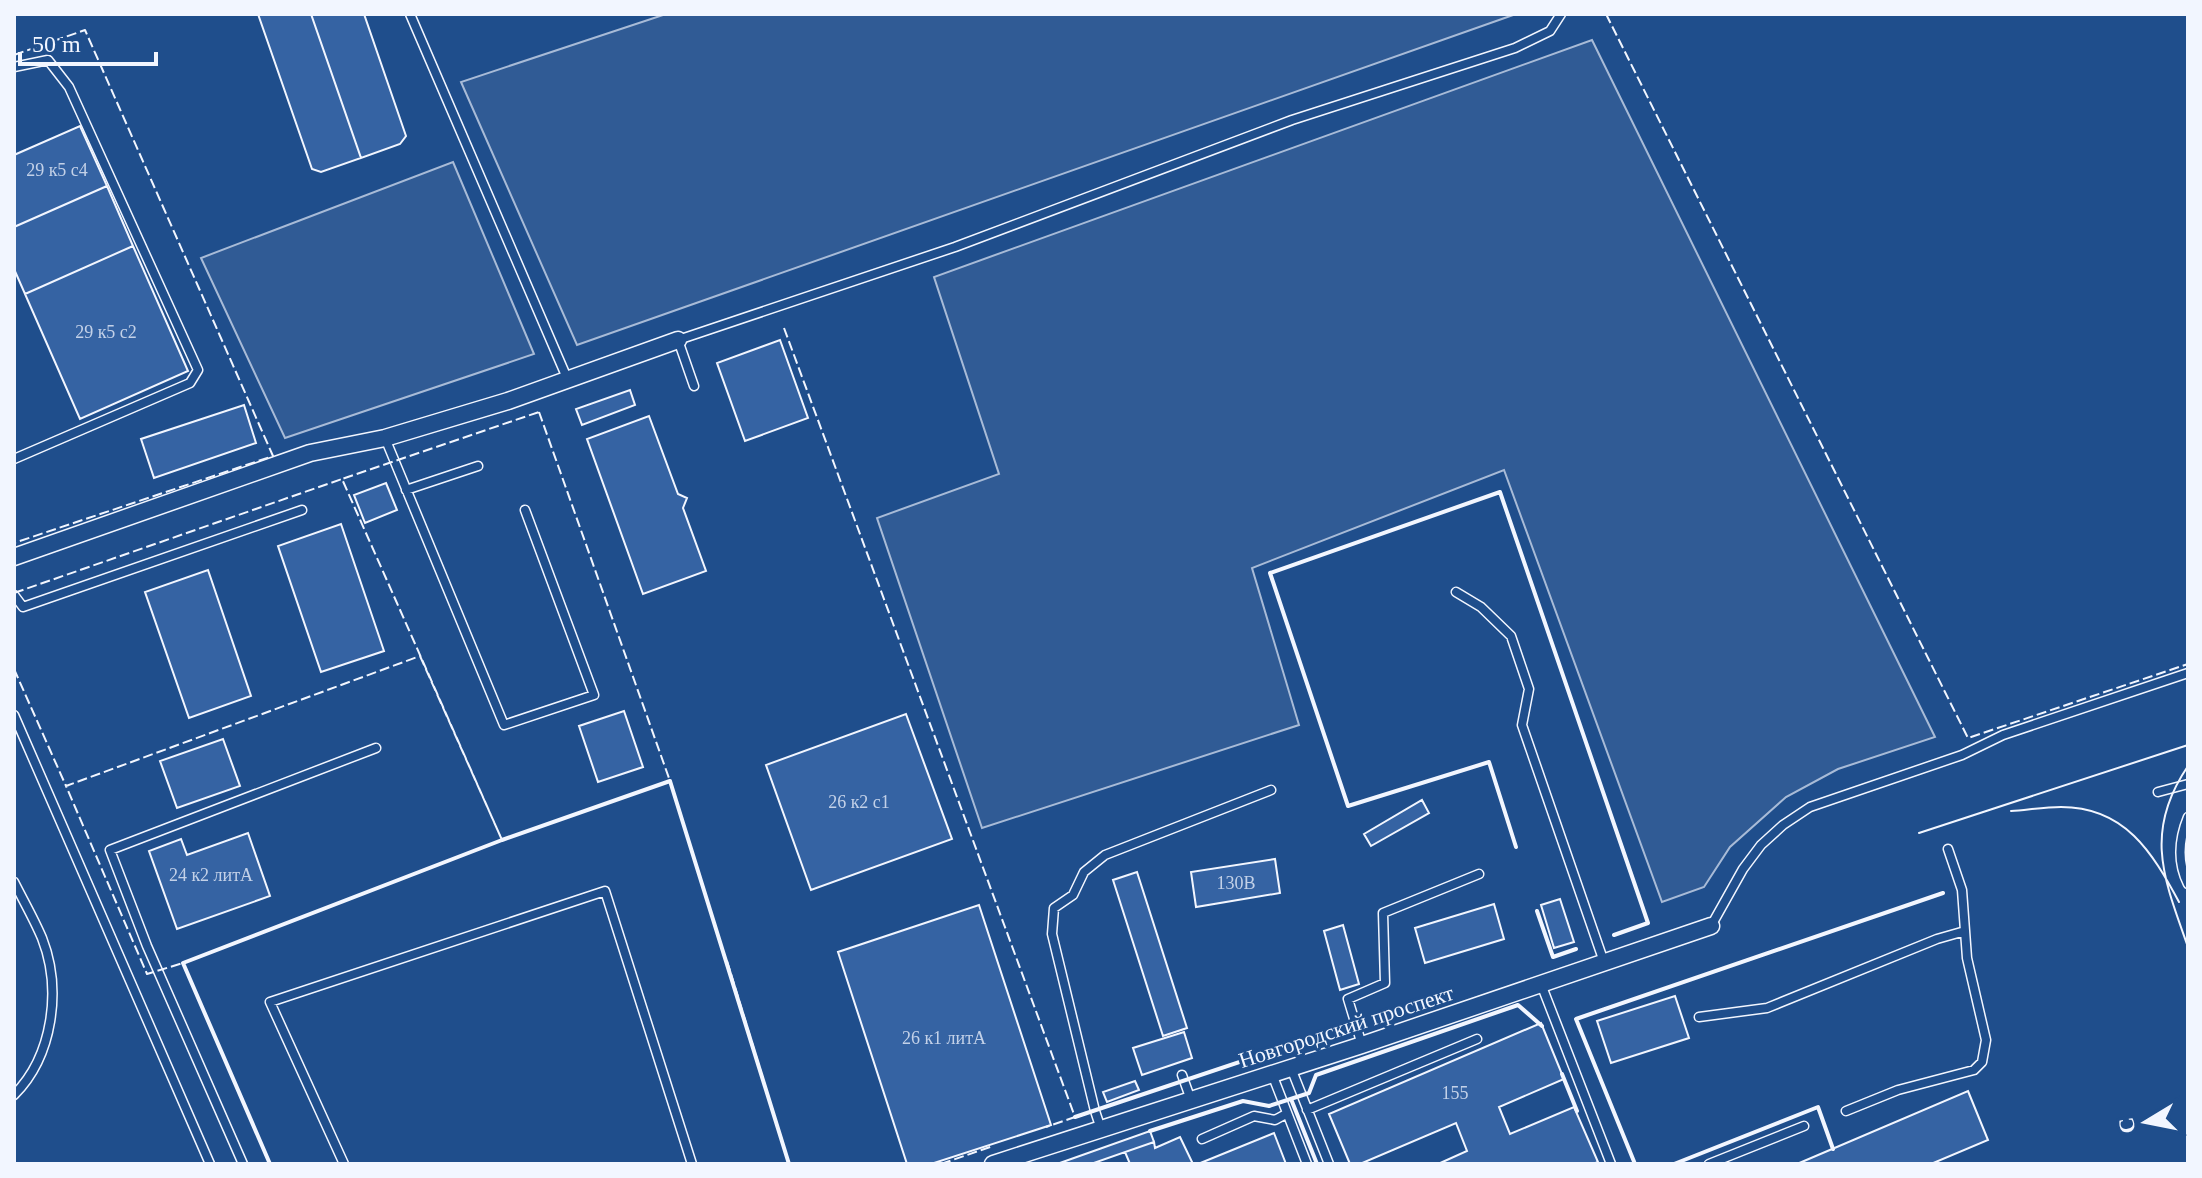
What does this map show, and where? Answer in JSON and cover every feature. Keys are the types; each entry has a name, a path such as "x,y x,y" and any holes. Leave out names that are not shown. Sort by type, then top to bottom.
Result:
{"street":[{"path":"14,557 310,453 385,438 508,401 678,340"},
{"name":"Новгородский проспект","path":"1000,1163 1362,1045 1711,926"}],"lane":[{"path":"410,14 567,378"},
{"path":"694,386 678,340 955,247 1292,120 1515,48 1550,31 1561,14"},
{"path":"14,67 48,60 69,87 198,370 190,383 14,459"},
{"path":"385,438 504,725 594,695 525,510"},
{"path":"406,490 478,466"},
{"path":"14,595 23,607 302,510"},
{"path":"1456,592 1481,607 1511,636 1529,689 1522,725 1604,962"},
{"path":"1711,926 1743,869 1761,845 1810,807 1962,755 2003,735 2188,673"},
{"path":"14,715 210,1164"},
{"path":"243,1164 147,946 110,850 376,748"},
{"path":"2158,792 2188,784"},
{"path":"1101,1129 1052,934 1054,908 1073,895 1084,872 1105,855 1271,790"},
{"path":"2188,817 2180,846 2181,870 2188,884"},
{"path":"1846,1111 1898,1090 1974,1070 1982,1062 1986,1040 1967,958 1962,890 1948,849"},
{"path":"1362,1045 1348,999 1385,983 1383,913 1479,874"},
{"path":"14,882 42,938 52,984 49,1027 38,1065 14,1095"},
{"path":"344,1164 270,1002 605,891 692,1164"},
{"path":"1699,1017 1767,1008 1937,939 1965,931"},
{"path":"1541,984 1611,1164"},
{"path":"1307,1110 1477,1039"},
{"path":"1290,1068 1329,1164"},
{"path":"1272,1074 1307,1164"},
{"path":"1182,1075 1191,1100"},
{"path":"1202,1139 1254,1116 1275,1120 1286,1114"},
{"path":"1709,1164 1804,1126"}],"shaded area":[{"path":"666,14 1516,14 577,345 461,82"},
{"path":"1592,40 1935,737 1838,769 1786,797 1730,847 1704,887 1662,902 1504,470 1252,568 1299,725 982,828 877,518 999,474 934,277"},
{"path":"453,162 534,354 285,438 201,258"}],"building":[{"path":"258,14 311,14 361,158 321,172 312,169"},
{"path":"311,14 364,14 406,136 400,144 361,158"},
{"path":"80,126 107,186 14,227 14,155"},
{"path":"107,186 133,246 25,294 14,269 14,227"},
{"path":"133,246 188,371 80,419 25,294"},
{"path":"780,340 808,418 745,441 717,363"},
{"path":"630,390 635,405 582,425 576,409"},
{"path":"244,405 256,443 154,478 141,439"},
{"path":"649,416 678,494 687,498 683,508 706,571 643,594 587,439"},
{"path":"386,483 397,510 365,523 354,495"},
{"path":"341,524 384,651 321,672 278,546"},
{"path":"208,570 251,696 189,718 145,592"},
{"path":"624,711 643,767 598,782 579,726"},
{"path":"906,714 952,839 811,890 766,765"},
{"path":"223,739 240,786 177,808 160,761"},
{"path":"1422,800 1429,813 1371,846 1364,834"},
{"path":"248,833 270,896 177,929 149,851 181,839 187,855"},
{"path":"1275,859 1280,893 1196,907 1191,872"},
{"path":"1137,872 1187,1028 1163,1036 1113,880"},
{"path":"1560,899 1574,942 1554,948 1541,905"},
{"path":"1494,904 1504,939 1425,963 1415,928"},
{"path":"979,905 1051,1125 931,1164 907,1164 838,952"},
{"path":"1343,925 1359,984 1340,990 1324,931"},
{"path":"1675,996 1689,1038 1611,1063 1597,1021"},
{"path":"1541,1023 1564,1079 1499,1107 1510,1134 1574,1107 1598,1162 1438,1164 1467,1151 1456,1123 1360,1164 1350,1164 1329,1114"},
{"path":"1184,1032 1192,1058 1142,1075 1133,1048"},
{"path":"1135,1081 1139,1090 1107,1102 1103,1092"},
{"path":"1968,1091 1988,1140 1931,1164 1797,1164"},
{"path":"1150,1131 1154,1142 1091,1164 1057,1164"},
{"path":"1274,1133 1286,1164 1198,1164"},
{"path":"1180,1137 1193,1164 1130,1164 1125,1152 1154,1142 1155,1148"}],"tram line":[{"path":"1919,833 2188,745"},
{"path":"2188,766 2174,790 2162,834 2166,877 2188,947"},
{"path":"2011,811 2061,807 2103,815 2119,824 2147,850 2179,902"}],"fence":[{"path":"1606,14 1968,738 2188,664"},
{"path":"14,55 85,30 273,456 14,543"},
{"path":"784,328 1075,1117 1046,1127"},
{"path":"539,412 670,781 502,840 342,479 539,412"},
{"path":"14,593 342,479"},
{"path":"420,656 502,840 183,963 147,974 66,786 420,656"},
{"path":"14,669 66,786 69,785"},
{"path":"727,961 789,1164"},
{"path":"941,1164 993,1146"}],"wall":[{"path":"1516,847 1489,762 1348,806 1270,573 1500,492 1648,923 1614,935"},
{"path":"270,1164 183,963 502,840 670,781 789,1164"},
{"path":"1635,1164 1576,1019 1943,893"},
{"path":"1537,911 1553,957 1576,949"},
{"path":"1150,1131 1243,1101 1269,1106 1309,1093 1316,1075 1518,1005 1542,1026"},
{"path":"1075,1117 1293,1044"},
{"path":"1562,1074 1577,1111"},
{"path":"1291,1099 1317,1164"},
{"path":"1674,1164 1818,1107 1833,1149"}]}
